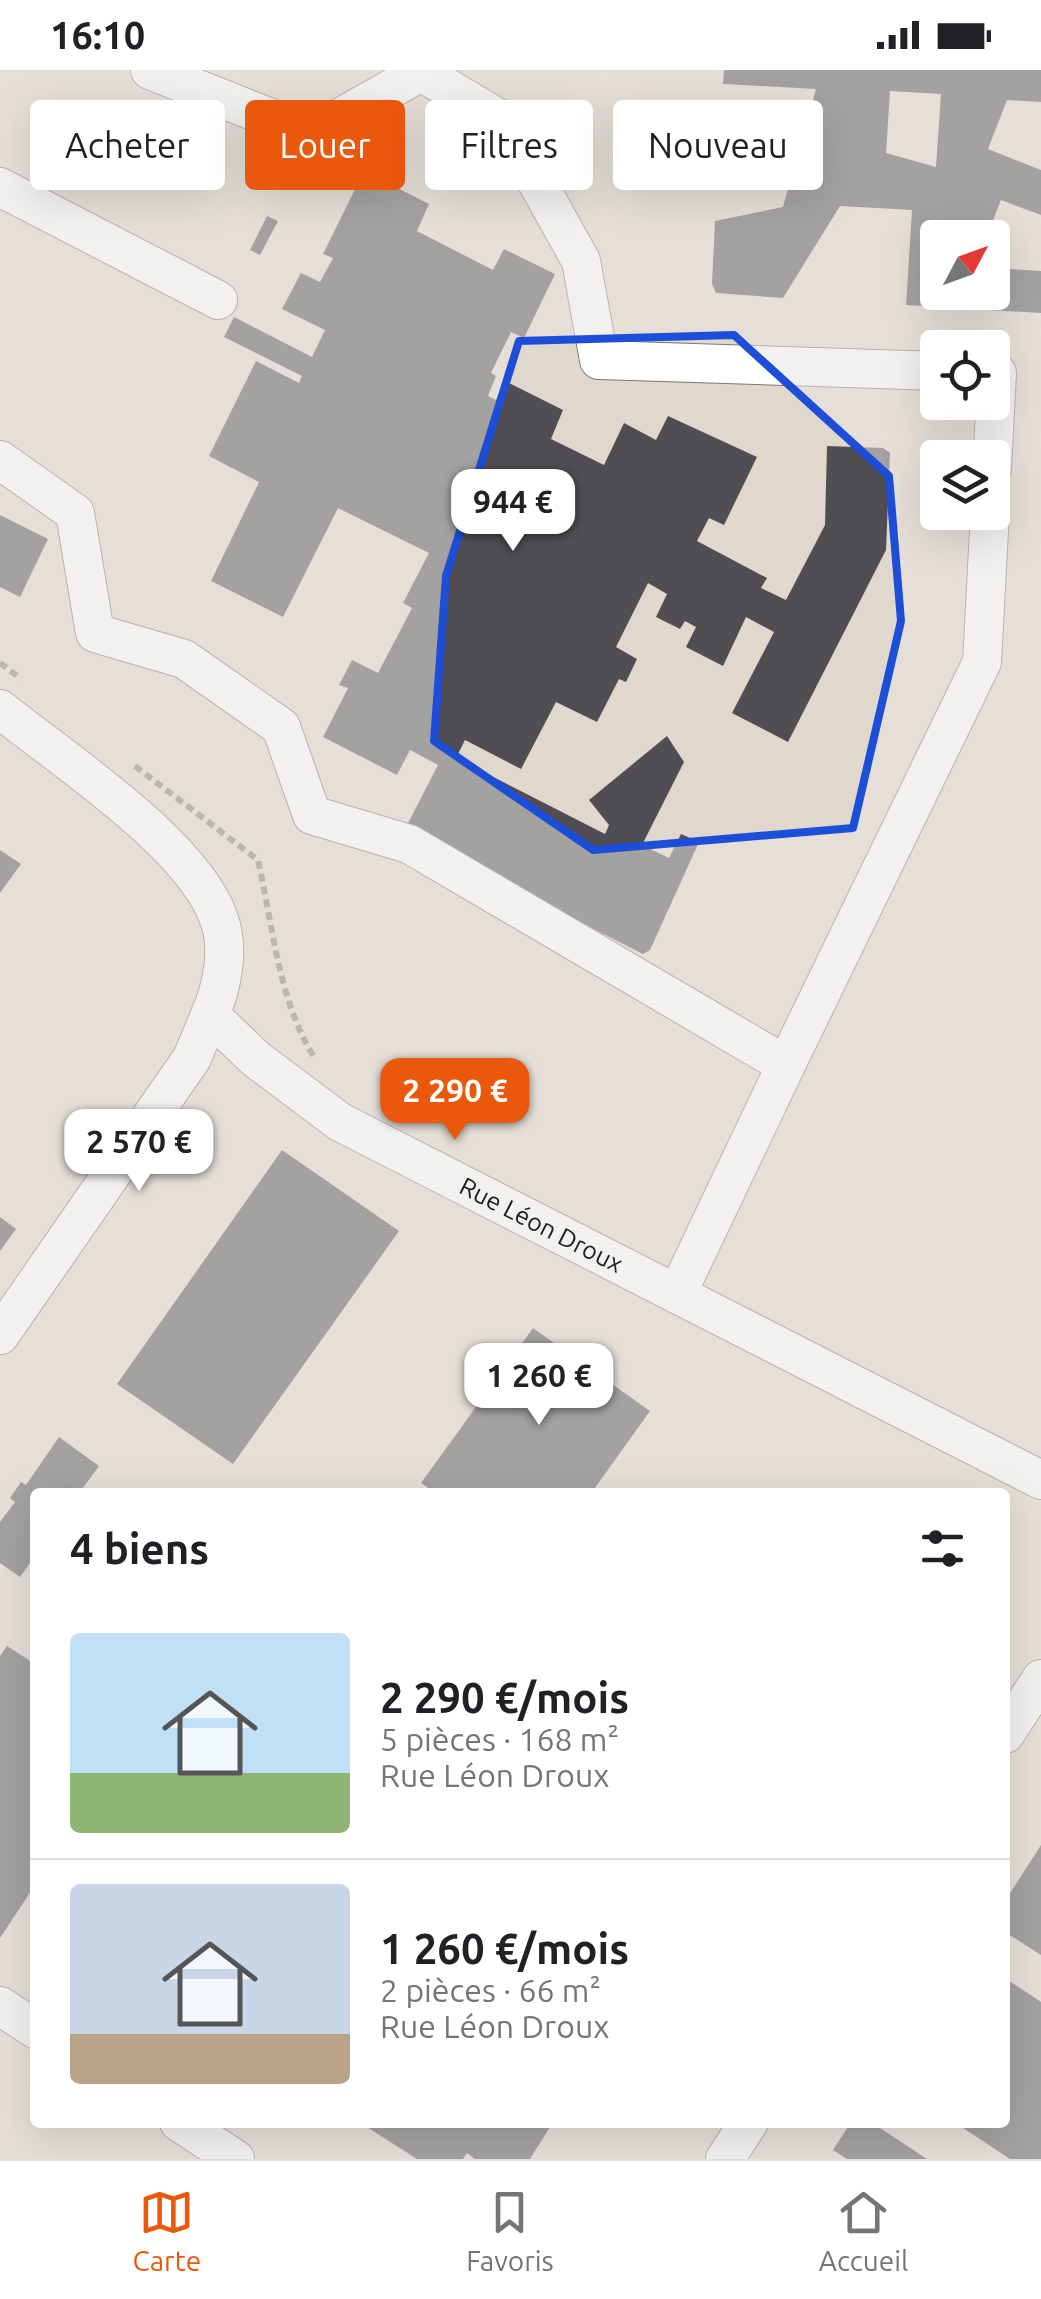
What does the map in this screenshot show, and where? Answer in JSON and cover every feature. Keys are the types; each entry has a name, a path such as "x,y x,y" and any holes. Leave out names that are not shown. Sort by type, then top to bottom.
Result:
{"street":[{"path":"150,70 311,134 422,72 503,121 581,262 599,360 920,370"},
{"path":"0,187 218,300"},
{"path":"0,460 75,514 95,633 184,659 281,727 312,815 408,844 786,1065"},
{"path":"677,1294 982,662 989,530"},
{"path":"0,709 184,858 220,920 224,982 192,1058 0,1335"},
{"name":"Rue Léon Droux","path":"210,1015 256,1059 340,1122 1041,1480"},
{"path":"1010,1726 1041,1679"},
{"path":"0,2006 30,2026"},
{"path":"188,2128 235,2159"},
{"path":"725,2159 745,2128"}],"highlighted area":[{"path":"734,335 889,476 901,621 853,828 593,850 434,741 446,576 519,341"}],"shaded area":[{"path":"0,70 1041,70 1041,2159 0,2159"}],"building":[{"path":"724,70 1041,70 1041,102 1007,100 988,149 1041,170 1041,215 1001,200 993,220 920,220 920,306 906,305 912,210 840,206 783,298 716,293 712,284 715,221 783,207 788,190 823,190 823,100 813,100 816,89 723,84","holes":["890,91 941,94 936,167 886,153"]},
{"path":"355,190 401,190 429,204 417,231 493,270 504,249 555,274 524,338 511,332 491,373 496,376 488,396 496,400 505,381 563,410 551,439 604,465 624,423 656,440 668,416 757,457 724,525 709,518 697,541 767,578 761,588 786,600 825,525 827,446 883,448 890,453 886,550 788,742 732,713 774,632 746,617 723,666 686,647 696,627 685,621 680,629 656,617 667,594 648,583 616,647 637,659 626,682 619,679 597,722 556,702 521,769 465,740 456,758 605,834 609,825 589,800 667,736 684,762 642,845 669,858 681,834 699,842 650,950 643,954 403,833 438,765 410,750 397,775 323,737 348,688 339,685 352,660 378,673 412,608 403,603 429,553 338,508 283,617 211,581 259,482 209,456 256,361 299,383 302,376 224,337 234,317 312,357 325,330 282,309 301,273 320,282 333,258 323,254"},
{"path":"267,216 278,221 260,255 250,250"},
{"path":"1010,269 1041,271 1041,313 990,310 1010,310"},
{"path":"0,515 48,539 20,597 0,587"},
{"path":"0,850 21,864 0,893"},
{"path":"282,1150 399,1231 233,1464 117,1384"},
{"path":"0,1217 16,1229 0,1251"},
{"path":"533,1328 650,1411 595,1488 428,1488 421,1483"},
{"path":"59,1437 99,1466 83,1488 30,1488 30,1563 20,1577 0,1563 0,1522 15,1502 10,1498 21,1482 26,1485"},
{"path":"7,1646 30,1661 30,1893 0,1938 0,1656"},
{"path":"1041,1845 1041,1955 1010,1935 1010,1893"},
{"path":"1010,1981 1041,2002 1041,2159 1010,2159 963,2128 1010,2128"},
{"path":"368,2128 549,2128 530,2159 475,2159 467,2153 463,2159 417,2159"},
{"path":"847,2128 880,2128 927,2159 847,2159 833,2150"}]}
